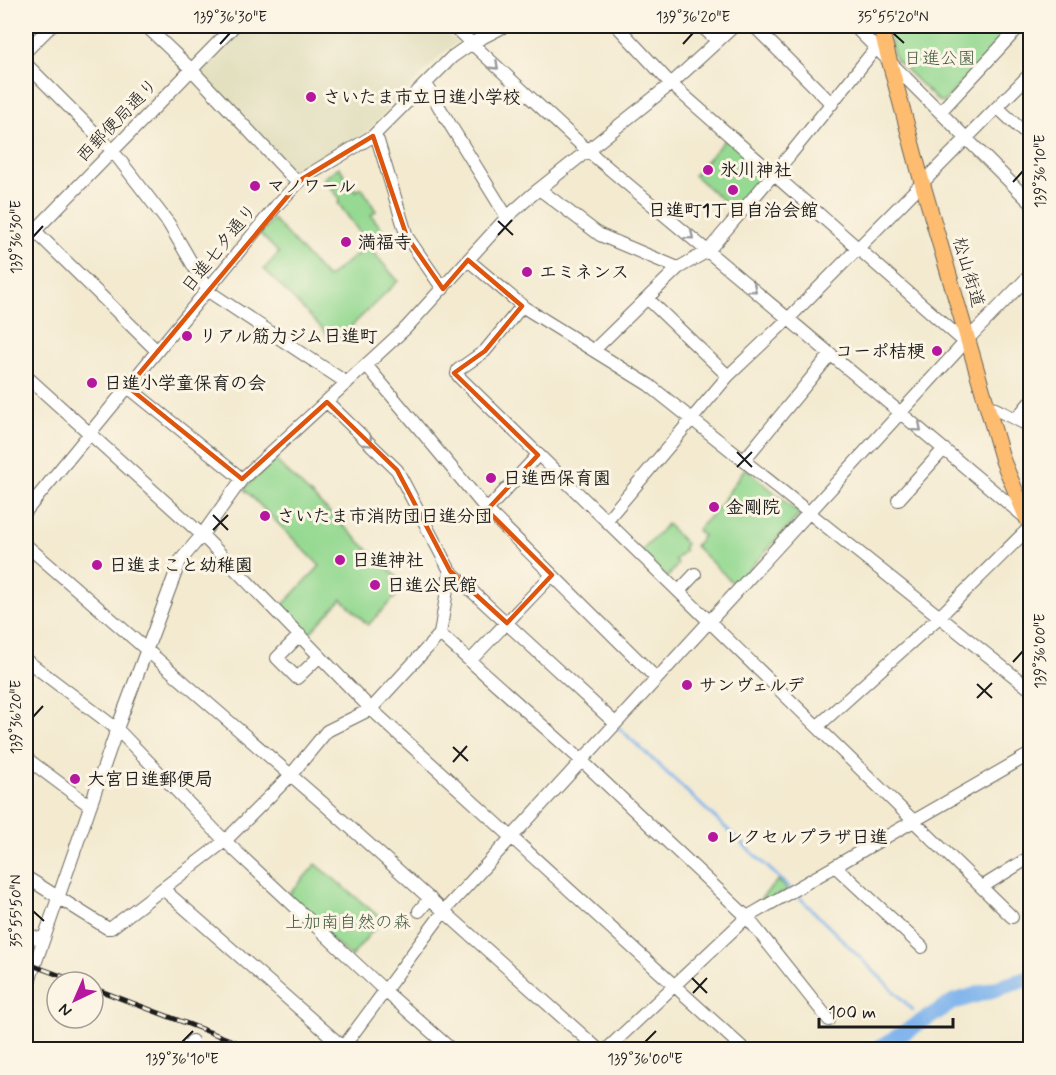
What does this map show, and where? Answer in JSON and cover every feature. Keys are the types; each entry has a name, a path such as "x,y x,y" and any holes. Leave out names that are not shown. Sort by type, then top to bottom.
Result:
{"main road":[{"name":"松山街道","path":"880,26 922,182 1004,463 1029,524"}],"street":[{"path":"26,51 51,26"},
{"path":"146,26 191,69 298,183"},
{"name":"西郵便局通り","path":"28,231 112,150 234,26"},
{"path":"453,26 588,151 944,449 1029,524 941,616 818,726"},
{"name":"日進七夕通り","path":"26,511 298,183 374,136 452,57 472,43 505,26"},
{"path":"617,26 671,84 960,338 968,339"},
{"path":"701,26 717,41"},
{"path":"26,990 117,729 180,561 202,535 242,479 367,366 442,289 507,217 671,84 734,26"},
{"path":"754,26 832,104"},
{"path":"854,26 1030,202"},
{"path":"940,112 1022,26 1030,33"},
{"path":"594,350 678,268 708,251 832,104 876,48"},
{"path":"26,64 112,150 169,224 208,291 347,383"},
{"path":"606,521 728,376 788,319 1030,74"},
{"path":"425,84 507,217"},
{"path":"997,107 1030,138"},
{"path":"374,136 378,141 407,237 442,289"},
{"path":"539,189 600,235 678,268"},
{"path":"28,231 157,351"},
{"path":"468,260 522,306 650,385 1030,689"},
{"path":"163,889 342,1048 444,911 709,620 1030,275"},
{"path":"647,298 728,376"},
{"path":"522,306 485,351 458,370 457,374 1012,917"},
{"path":"745,459 831,354"},
{"path":"367,366 487,510 656,678"},
{"path":"26,376 202,535 371,709 745,1050"},
{"path":"128,387 242,479"},
{"path":"327,402 396,470 450,571 615,723"},
{"path":"1017,419 1030,402"},
{"path":"987,405 1030,426"},
{"path":"898,500 944,449"},
{"path":"487,510 538,455"},
{"path":"26,545 430,898 599,1050"},
{"path":"26,877 107,928 111,928 225,841 290,776 327,731 371,709 440,634 450,571"},
{"path":"679,591 695,574"},
{"path":"470,661 552,575"},
{"path":"440,634 581,760 747,917 829,1020"},
{"path":"300,635 278,658 297,678 320,656"},
{"path":"26,660 117,729 225,841 384,990 452,1050"},
{"path":"606,1050 747,917 1030,754"},
{"path":"26,758 90,806"},
{"path":"982,886 1030,857"},
{"path":"836,867 922,947"},
{"path":"419,911 430,898"},
{"path":"26,934 43,940"}],"highlighted area":[{"path":"373,136 407,237 443,289 468,260 522,306 485,351 454,373 538,455 487,510 552,575 507,623 450,571 397,470 327,402 242,479 128,387 302,179"}],"shaded area":[{"name":"さいたま市立日進小学校","path":"240,26 439,26 458,43 444,52 366,133 295,175 198,69"}],"green space":[{"name":"日進公園","path":"886,26 1013,26 944,102 938,101 895,59"},
{"path":"728,136 772,174 738,214 694,175"},
{"path":"339,167 356,191 362,188 376,211 371,215 387,236 371,248 338,203 340,200 324,178"},
{"path":"273,219 327,278 368,246 398,281 335,342 264,269 279,253 260,234"},
{"path":"274,459 406,586 368,625 342,599 307,636 279,609 320,566 244,489"},
{"path":"745,468 800,514 735,585 695,546 703,536 697,530 718,508"},
{"path":"667,524 686,544 683,548 685,550 675,560 678,564 667,578 641,552"},
{"name":"上加南自然の森","path":"316,864 382,919 351,957 286,898"},
{"path":"778,880 788,890 751,909"}],"waterway":[{"path":"618,727 790,888"},
{"path":"795,893 913,1010"},
{"path":"876,1050 953,1002 1030,978"}],"railway":[{"path":"26,963 45,970"},
{"path":"105,993 257,1050"}],"place":[{"name":"さいたま市立日進小学校","path":"311,97"},
{"name":"氷川神社","path":"708,170"},
{"name":"マノワール","path":"255,186"},
{"name":"日進町1丁目自治会館","path":"733,190"},
{"name":"満福寺","path":"346,242"},
{"name":"エミネンス","path":"527,272"},
{"name":"リアル筋力ジム日進町","path":"187,336"},
{"name":"コーポ桔梗","path":"937,351"},
{"name":"日進小学童保育の会","path":"92,383"},
{"name":"日進西保育園","path":"491,478"},
{"name":"金剛院","path":"714,507"},
{"name":"さいたま市消防団日進分団","path":"265,516"},
{"name":"日進神社","path":"340,560"},
{"name":"日進まこと幼稚園","path":"97,565"},
{"name":"日進公民館","path":"375,585"},
{"name":"サンヴェルデ","path":"687,685"},
{"name":"大宮日進郵便局","path":"75,779"},
{"name":"レクセルプラザ日進","path":"713,837"}]}
